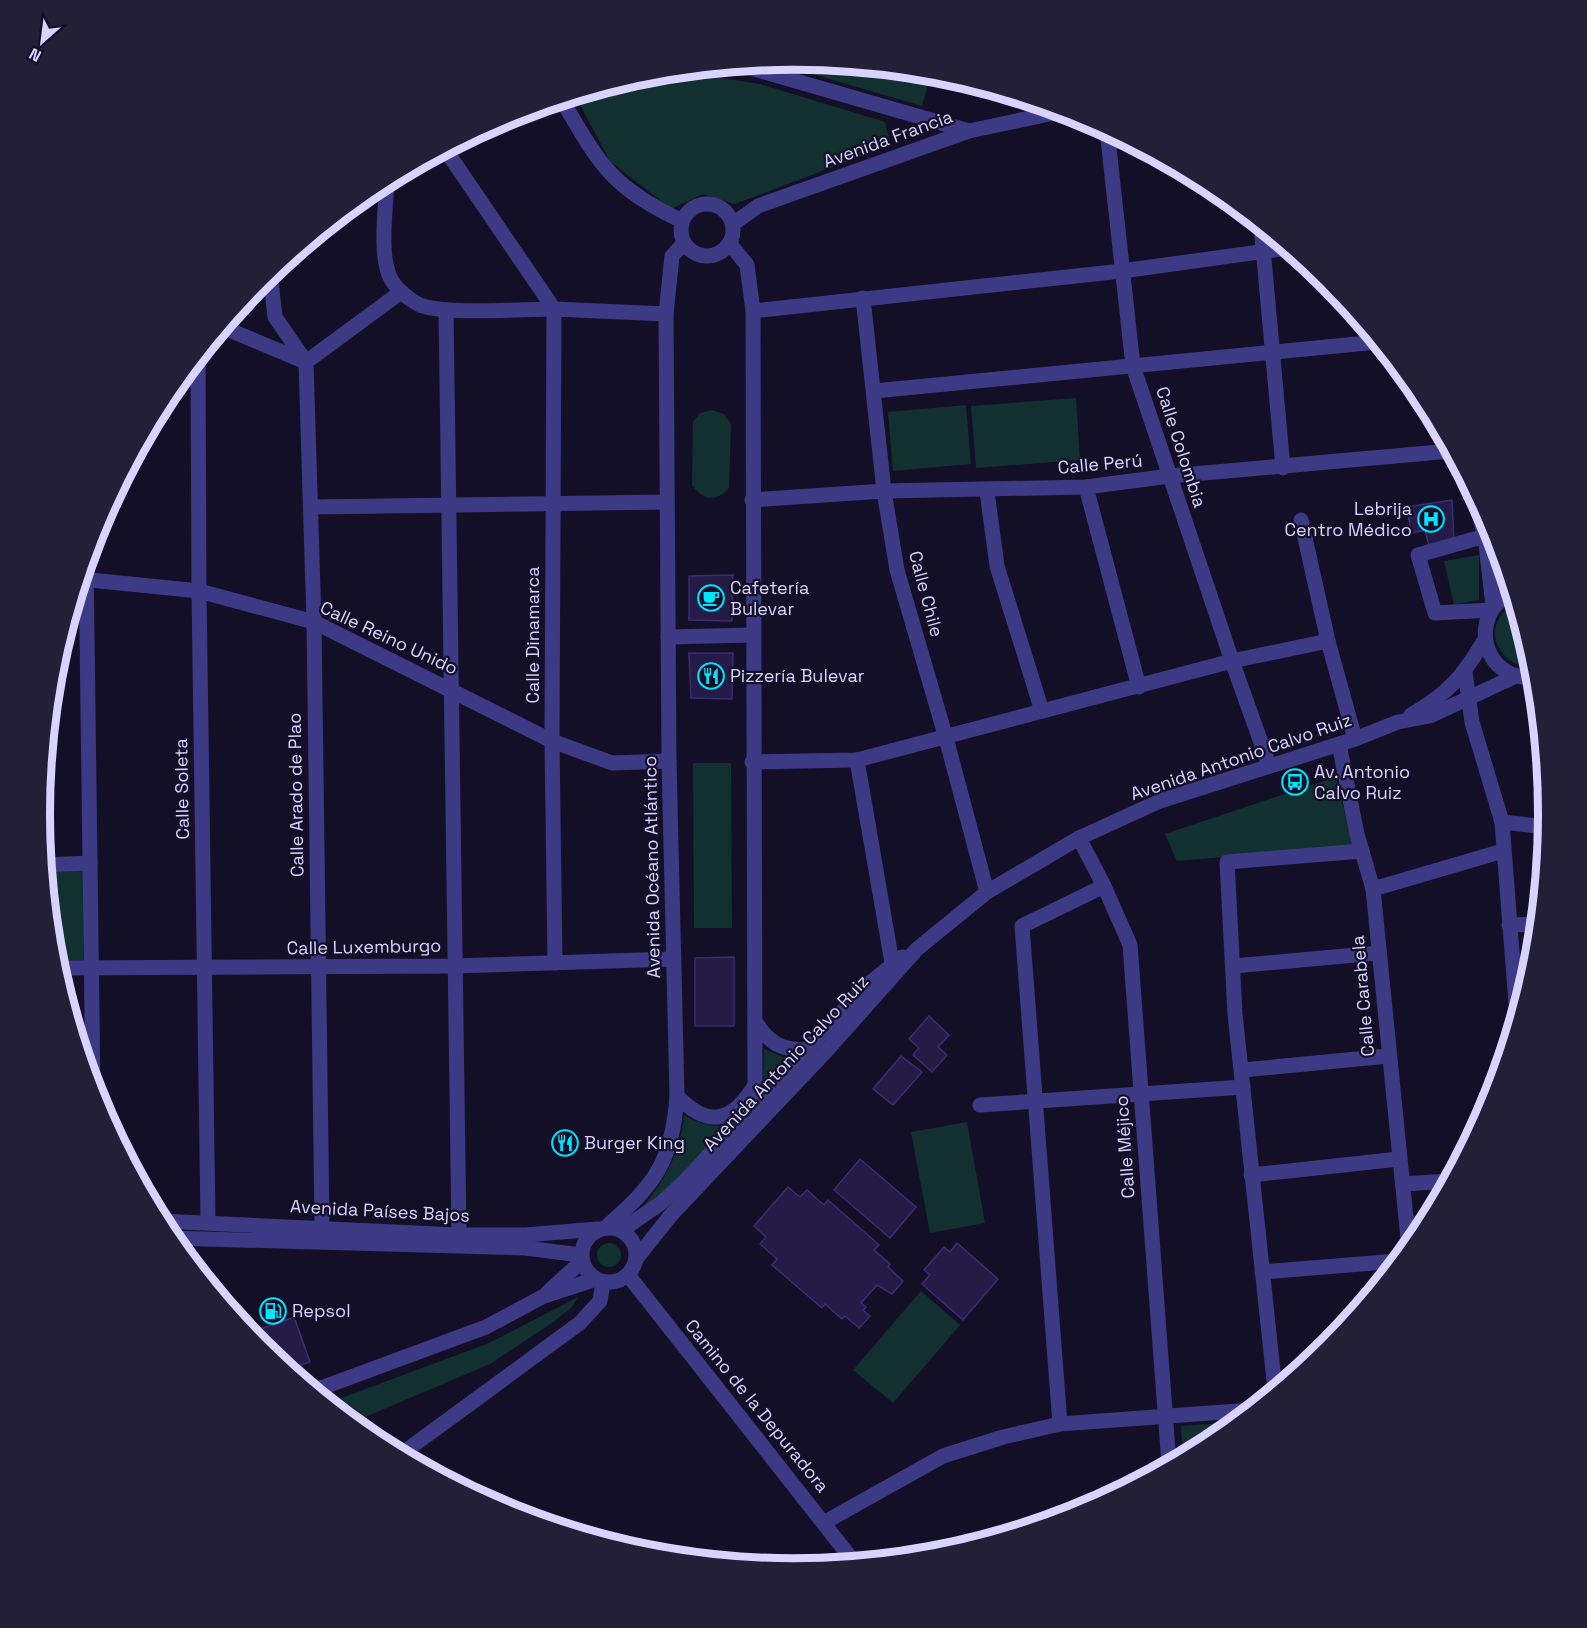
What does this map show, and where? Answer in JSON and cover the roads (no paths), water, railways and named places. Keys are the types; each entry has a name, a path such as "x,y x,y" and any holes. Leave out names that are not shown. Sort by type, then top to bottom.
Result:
{"street":[{"path":"762,71 969,131"},
{"path":"565,106 596,158 616,181 644,202 682,221"},
{"name":"Avenida Francia","path":"733,224 758,206 969,131 1047,114"},
{"name":"Calle Colombia","path":"1108,140 1133,366 1269,765"},
{"path":"449,155 554,309"},
{"path":"387,191 385,256 390,277 401,292 420,305 446,310 554,309 666,314"},
{"path":"707,203 723,209 733,224 730,244 724,250 708,256 700,255 684,243 682,221 690,209 707,203"},
{"path":"1262,237 1283,468"},
{"name":"Avenida Océano Atlántico","path":"602,1228 645,1192 658,1174 668,1153 675,1126 677,1096 669,761 666,314 672,256 684,243"},
{"path":"730,244 747,265 753,311 752,762 755,1085 748,1133"},
{"path":"753,311 1122,271 1277,250"},
{"path":"271,284 275,317 306,362"},
{"path":"306,362 401,292"},
{"name":"Calle Chile","path":"863,298 884,491 897,570 946,738 987,892"},
{"name":"Calle Dinamarca","path":"554,309 552,741 555,963"},
{"path":"446,310 453,966 459,1235"},
{"path":"229,330 306,362"},
{"path":"874,391 1369,343"},
{"name":"Calle Arado de Plao","path":"306,362 314,622 322,1228"},
{"name":"Calle Soleta","path":"198,368 203,968 208,1222"},
{"name":"Calle Perú","path":"752,500 884,491 987,491 1086,487 1170,476 1283,468 1443,452"},
{"path":"1086,487 1139,687"},
{"path":"987,491 997,566 1042,711"},
{"path":"311,507 667,502"},
{"path":"1301,520 1328,641 1355,739"},
{"path":"1484,536 1418,555 1435,613 1492,608 1505,598"},
{"name":"Avenida Antonio Calvo Ruiz","path":"636,1259 671,1215 917,949 987,892 1079,838 1160,801 1355,739 1398,722 1437,699 1465,672 1485,639 1486,619 1492,608 1486,541"},
{"name":"Calle Reino Unido","path":"88,579 199,591 314,622 552,741 612,763 669,761"},
{"path":"83,594 93,1063"},
{"path":"668,637 752,635"},
{"path":"1485,639 1495,662 1516,676 1524,676"},
{"path":"752,762 857,760 1232,661 1328,641"},
{"path":"1465,672 1472,722 1502,822 1514,996"},
{"name":"Avenida Antonio Calvo Ruiz","path":"1398,722 1430,716 1516,676"},
{"name":"Calle Carabela","path":"1339,744 1362,851 1373,889 1407,1234"},
{"path":"857,760 892,963"},
{"path":"1502,822 1538,826"},
{"name":"Calle Méjico","path":"1079,838 1104,886 1130,945 1169,1456"},
{"path":"1274,1381 1251,1175 1243,1070 1235,1014 1227,862 1362,851"},
{"path":"1373,889 1503,851"},
{"path":"51,865 90,863"},
{"path":"1059,1424 1033,1102 1022,926 1104,886"},
{"path":"1509,925 1529,924"},
{"name":"Avenida Antonio Calvo Ruiz","path":"622,1230 661,1203 684,1182 867,985 892,963 917,949"},
{"path":"1234,966 1378,953"},
{"name":"Calle Luxemburgo","path":"66,968 453,966 673,959"},
{"path":"755,1020 764,1036 777,1047 808,1050"},
{"path":"1243,1070 1388,1056"},
{"path":"677,1096 690,1109 716,1118 730,1114 744,1104 755,1085"},
{"path":"980,1105 1243,1088"},
{"path":"1251,1175 1399,1159"},
{"path":"1403,1184 1440,1182"},
{"name":"Avenida Países Bajos","path":"171,1221 459,1235 525,1235 602,1228"},
{"path":"602,1228 622,1230 633,1242 636,1259 628,1275 612,1282 600,1280 587,1272 582,1258 585,1239 602,1228"},
{"name":"Avenida Países Bajos","path":"183,1238 525,1248 582,1258"},
{"path":"544,1296 582,1258"},
{"path":"1262,1272 1388,1262"},
{"name":"Camino de la Depuradora","path":"628,1275 825,1522 849,1555"},
{"path":"321,1388 486,1327 544,1296 600,1280"},
{"path":"407,1450 579,1323 600,1301 600,1280"},
{"path":"825,1522 943,1456 1002,1437 1059,1424 1237,1411"}],"place":[{"name":"Lebrija Centro Médico","path":"1431,519"},
{"name":"Cafetería Bulevar","path":"711,598"},
{"name":"Pizzería Bulevar","path":"711,676"},
{"name":"Av. Antonio Calvo Ruiz","path":"1295,782"},
{"name":"Burger King","path":"565,1143"},
{"name":"Repsol","path":"273,1311"}]}
